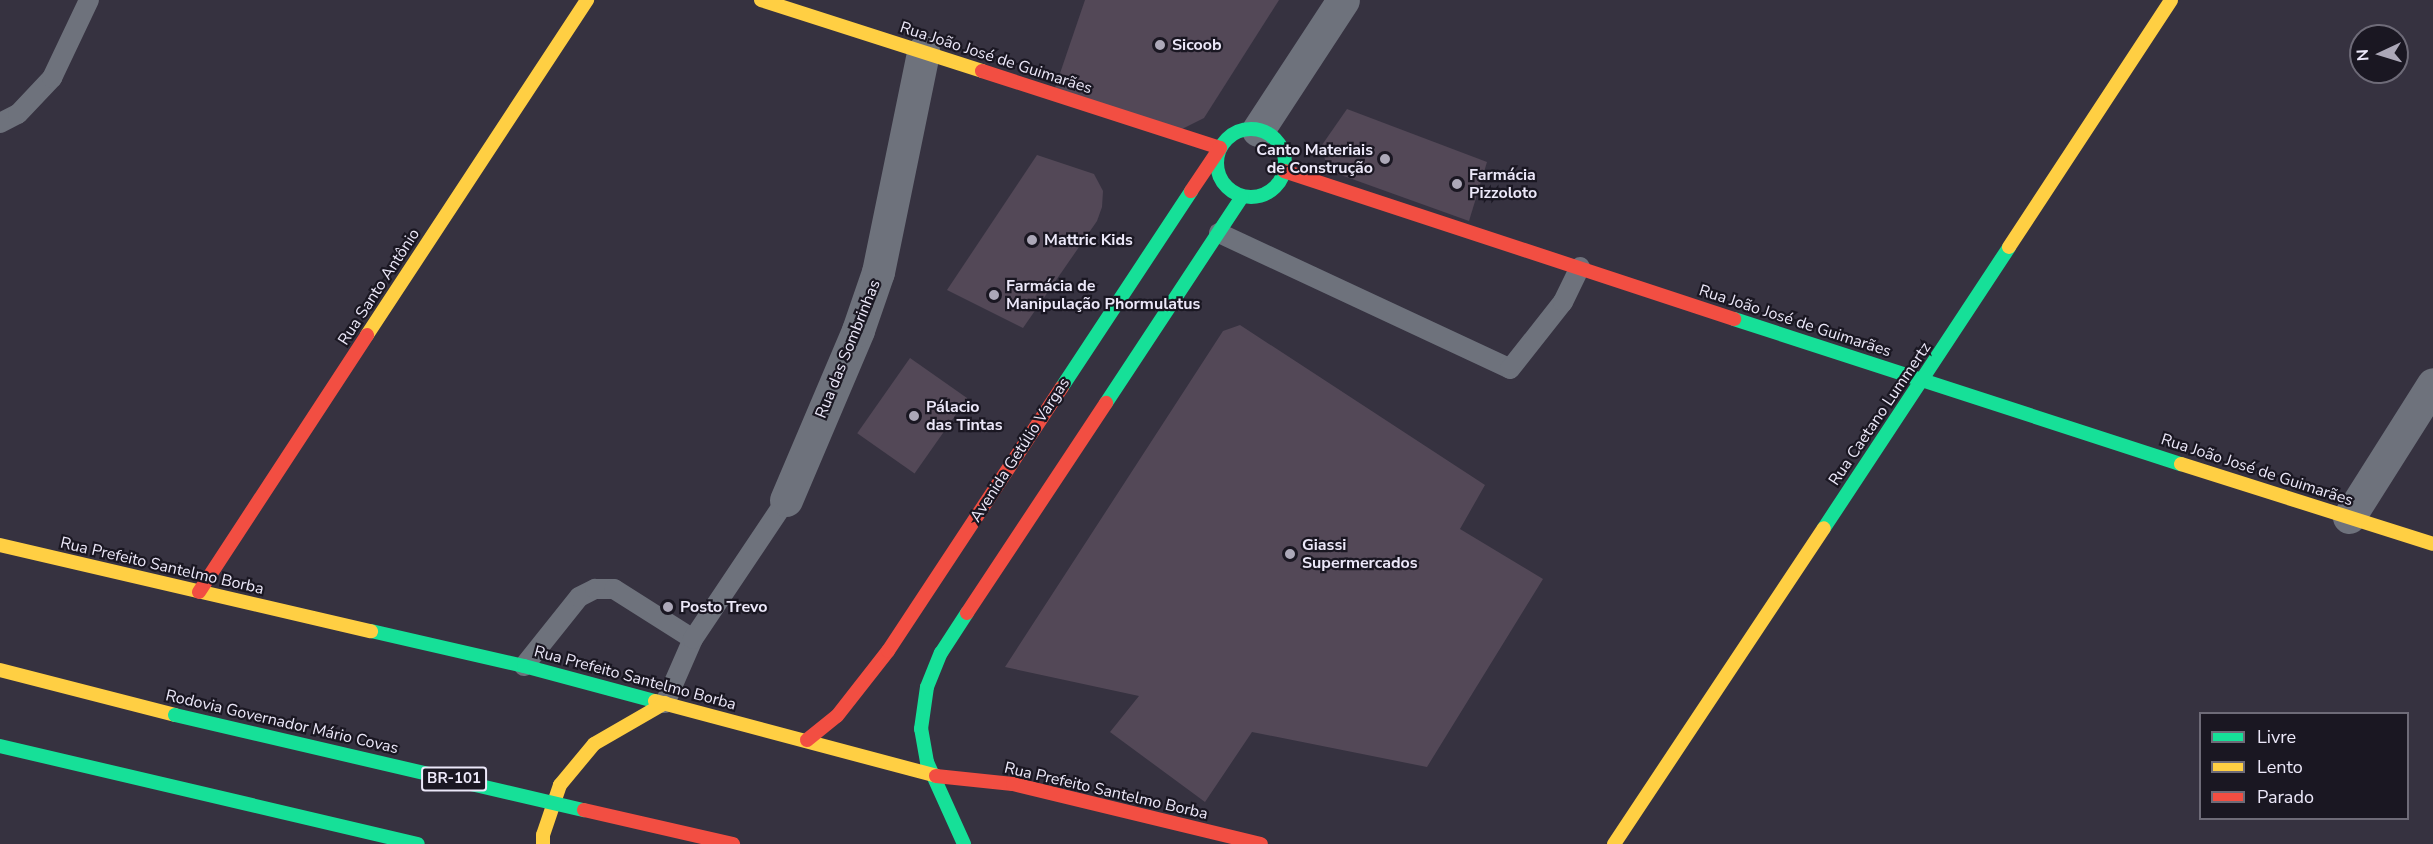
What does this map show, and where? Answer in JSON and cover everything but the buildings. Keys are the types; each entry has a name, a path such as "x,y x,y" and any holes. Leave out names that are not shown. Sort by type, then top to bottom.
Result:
{"main road":[{"name":"Rua Santo Antônio","path":"199,592 587,0"},
{"name":"Rua João José de Guimarães","path":"762,0 1220,148"},
{"name":"Rua Caetano Lummertz","path":"1614,844 1922,381 2171,0"},
{"path":"1258,130 1269,134 1282,150 1284,171 1273,189 1264,195 1242,197 1225,186 1220,178 1217,158 1220,148 1236,132 1258,130"},
{"name":"Avenida Getúlio Vargas","path":"807,740 837,716 888,651 1220,148"},
{"name":"Rua João José de Guimarães","path":"1284,171 1922,381 2433,544"},
{"path":"964,844 927,762 921,729 927,687 941,653 1242,197"},
{"name":"Rua Prefeito Santelmo Borba","path":"0,545 524,666 807,740 934,776 1013,784 1261,844"},
{"name":"Rodovia Governador Mário Covas","path":"0,670 175,714 733,844"},
{"path":"543,844 543,835 561,784 594,744 665,703"},
{"path":"0,746 418,844"}],"street":[{"path":"1258,130 1343,0"},
{"name":"Rua das Sombrinhas","path":"786,500 858,330 878,272 923,52"},
{"path":"2349,517 2433,384"}],"lane":[{"path":"0,123 18,114 52,78 89,0"},
{"path":"1219,233 1510,369 1563,302 1580,267"},
{"path":"665,703 693,639 786,500"},
{"path":"524,666 579,597 595,589 614,588 693,639"}],"traffic: fast":[{"path":"1251,129 1264,132 1275,139 1282,150 1285,163 1282,176 1275,187 1264,194 1251,197 1238,194 1227,187 1220,176 1217,163 1220,150 1227,139 1238,132 1251,129"},
{"path":"1062,387 1191,191"},
{"path":"1106,403 1242,197"},
{"path":"1824,528 2009,247"},
{"path":"1734,319 2181,464"},
{"path":"964,844 927,762 921,729 927,687 941,653 967,613"},
{"path":"371,631 524,666 655,701"},
{"path":"175,715 584,810"},
{"path":"0,746 418,844"}],"traffic: slow":[{"path":"367,335 587,0"},
{"path":"761,0 982,71"},
{"path":"2009,247 2171,0"},
{"path":"2181,464 2433,544"},
{"path":"1614,844 1824,528"},
{"path":"0,545 371,631"},
{"path":"0,670 175,715"},
{"path":"655,701 936,776"},
{"path":"543,844 543,835 560,785 594,744 665,703"}],"traffic: jam":[{"path":"982,71 1220,148 1191,191"},
{"path":"1284,171 1734,319"},
{"path":"199,592 367,335"},
{"path":"807,740 837,716 888,651 1062,387"},
{"path":"967,613 1106,403"},
{"path":"936,776 1013,784 1261,844"},
{"path":"584,810 733,844"}],"place":[{"name":"Sicoob","path":"1160,45"},
{"name":"Canto Materiais de Construção","path":"1385,159"},
{"name":"Farmácia Pizzoloto","path":"1457,184"},
{"name":"Mattric Kids","path":"1032,240"},
{"name":"Farmácia de Manipulação Phormulatus","path":"994,295"},
{"name":"Pálacio das Tintas","path":"914,416"},
{"name":"Giassi Supermercados","path":"1290,554"},
{"name":"Posto Trevo","path":"668,607"}]}
